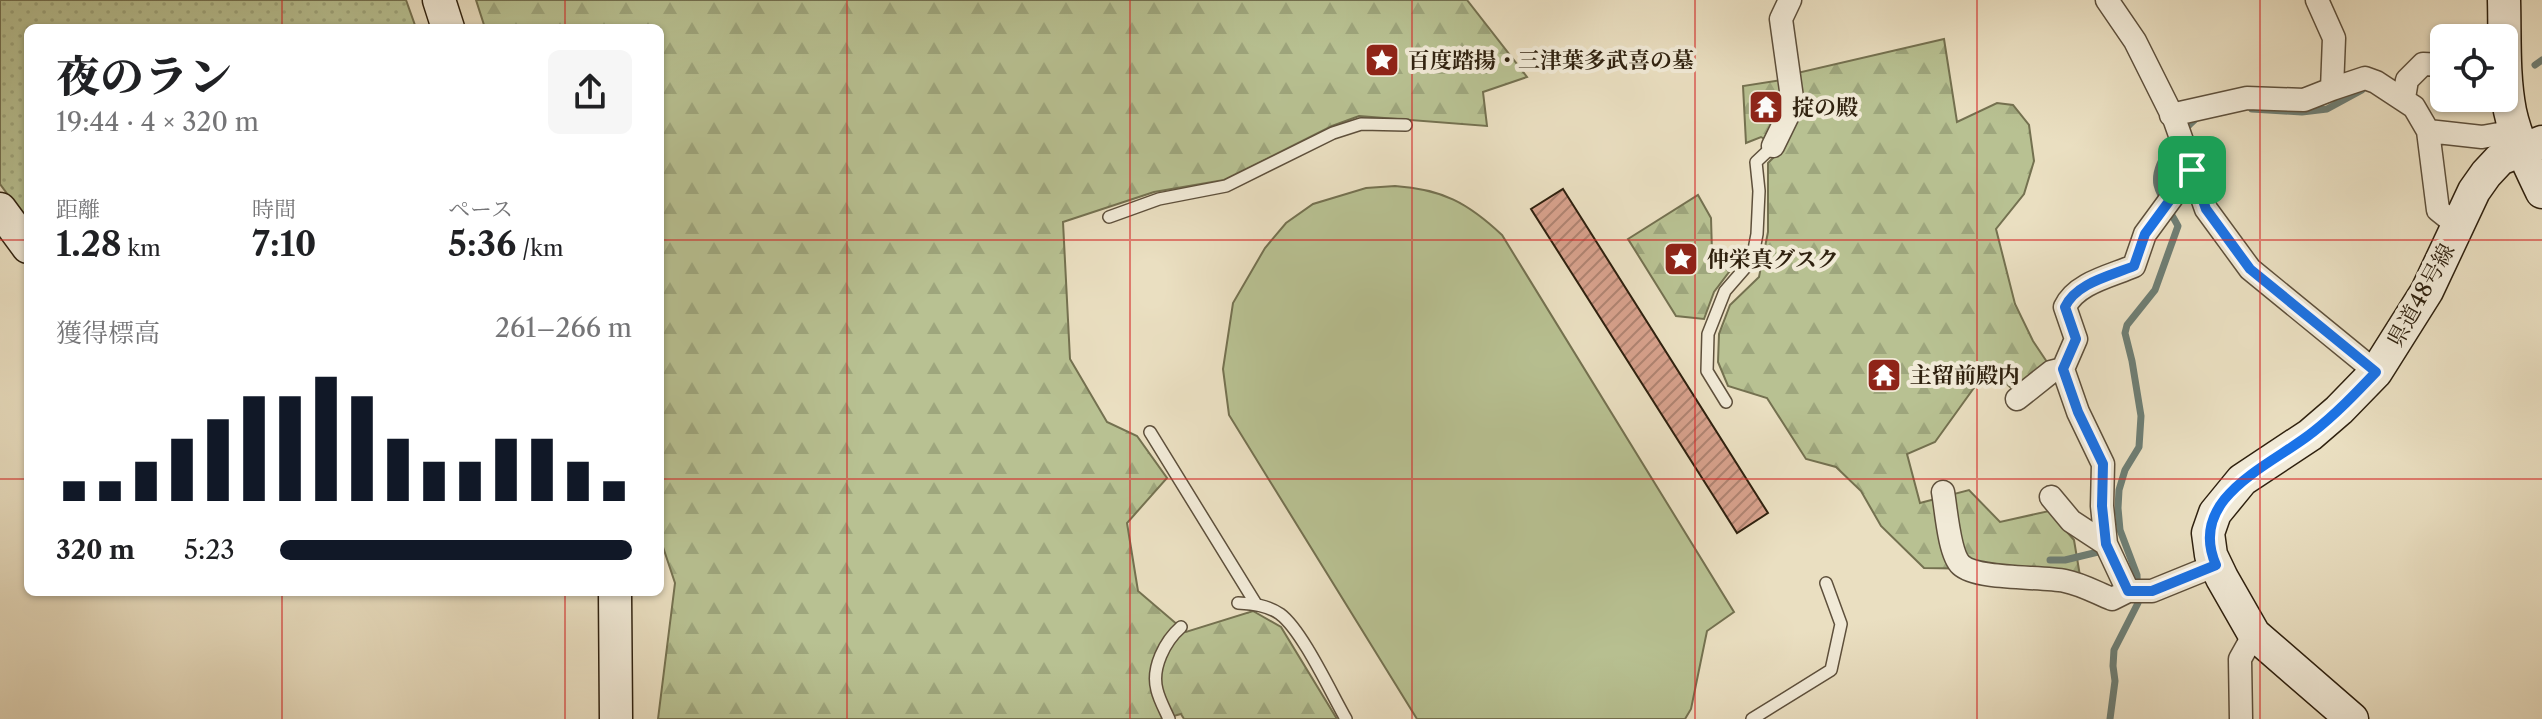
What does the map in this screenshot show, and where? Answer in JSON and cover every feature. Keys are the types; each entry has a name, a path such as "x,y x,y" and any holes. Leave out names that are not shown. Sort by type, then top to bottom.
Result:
{"main road":[{"path":"439,0 447,24"},
{"path":"2504,0 2504,24"},
{"path":"2510,112 2527,141 2542,192"},
{"name":"県道48号線","path":"2352,719 2254,634 2211,555 2208,533 2215,513 2242,480 2310,435 2376,372 2427,291 2474,191 2500,159 2527,141"},
{"path":"0,209 24,242"},
{"path":"615,596 616,719"}],"street":[{"path":"1773,146 1793,105 1781,19 1790,0"},
{"path":"2107,0 2135,41 2173,118 2206,209 2250,269 2376,372"},
{"path":"2317,0 2334,38 2332,89"},
{"path":"2409,102 2407,80 2423,64 2430,64"},
{"path":"2173,118 2247,98 2304,100 2365,78 2409,102 2428,130 2438,210 2458,226"},
{"path":"2428,130 2527,141"},
{"path":"2106,544 2102,506 2103,464 2078,412 2063,369 2076,339 2065,307 2070,296 2084,287 2134,266 2145,234 2177,190 2189,161"},
{"path":"2017,399 2051,372 2063,369"},
{"path":"1943,492 1954,551 1961,565 1984,575 2070,582 2112,599 2216,565"},
{"path":"2051,497 2071,521 2106,544 2137,591"},
{"path":"2241,719 2240,659 2254,634"}],"lane":[{"path":"1109,217 1159,199 1226,186 1333,133 1361,124 1406,125"},
{"path":"1726,402 1707,371 1708,334 1725,291 1752,260 1759,191 1756,162 1773,146"},
{"path":"1150,432 1256,604"},
{"path":"1752,719 1831,670 1841,624 1826,583"},
{"path":"1238,603 1256,604 1278,613 1293,627 1346,719"},
{"path":"1169,719 1156,688 1158,661 1174,633 1181,627"}],"green space":[{"path":"0,0 406,0 415,24 24,24 24,217 0,184"},
{"path":"476,0 1467,0 1527,77 1483,92 1487,126 1359,116 1332,126 1224,180 1154,192 1063,222 1070,359 1107,422 1137,436 1167,478 1127,523 1138,591 1186,632 1253,611 1281,627 1337,719 1184,719 1181,714 1162,719 658,719 675,583 664,550 664,24 484,24"},
{"path":"1944,39 1957,122 1997,103 2013,105 2029,125 2034,161 2024,194 1996,229 2015,304 2047,362 2013,390 1989,367 1935,442 1907,454 1920,503 1969,490 2000,522 2049,511 2074,540 2080,576 1924,568 1881,526 1861,491 1836,467 1806,459 1767,398 1728,386 1718,362 1719,334 1730,305 1759,277 1768,232 1768,163 1782,149 1797,73"},
{"path":"1781,80 1784,103 1768,141 1761,137 1746,143 1743,86"},
{"path":"1395,186 1441,194 1478,214 1502,235 1734,612 1707,631 1691,709 1685,719 1417,719 1229,415 1223,369 1233,303 1265,248 1286,223 1313,204 1366,188"},
{"path":"1698,195 1711,218 1712,252 1729,272 1714,292 1704,319 1676,316 1628,239"}],"building":[{"path":"1563,189 1768,513 1737,533 1531,209"}],"waterway":[{"path":"2535,65 2542,60"},
{"path":"2252,109 2302,112 2327,109 2362,90"},
{"path":"2110,719 2115,681 2114,650 2138,603 2137,575 2120,530 2118,508 2125,470 2139,447 2141,416 2125,333 2127,325 2155,290 2178,226 2157,185 2159,166 2178,137 2200,115"},
{"path":"2050,560 2065,560 2098,552"}],"place":[{"name":"百度踏揚・三津葉多武喜の墓","path":"1382,60"},
{"name":"掟の殿","path":"1766,107"},
{"name":"仲栄真グスク","path":"1681,259"},
{"name":"主留前殿内","path":"1884,375"}],"route":[{"path":"2192,170 2206,209 2250,269 2376,372 2310,435 2242,480 2215,513 2208,533 2211,555 2216,565 2152,591 2128,591 2106,544 2102,506 2103,464 2078,412 2063,369 2076,339 2065,307 2070,296 2084,287 2134,266 2145,234 2192,170"}]}
